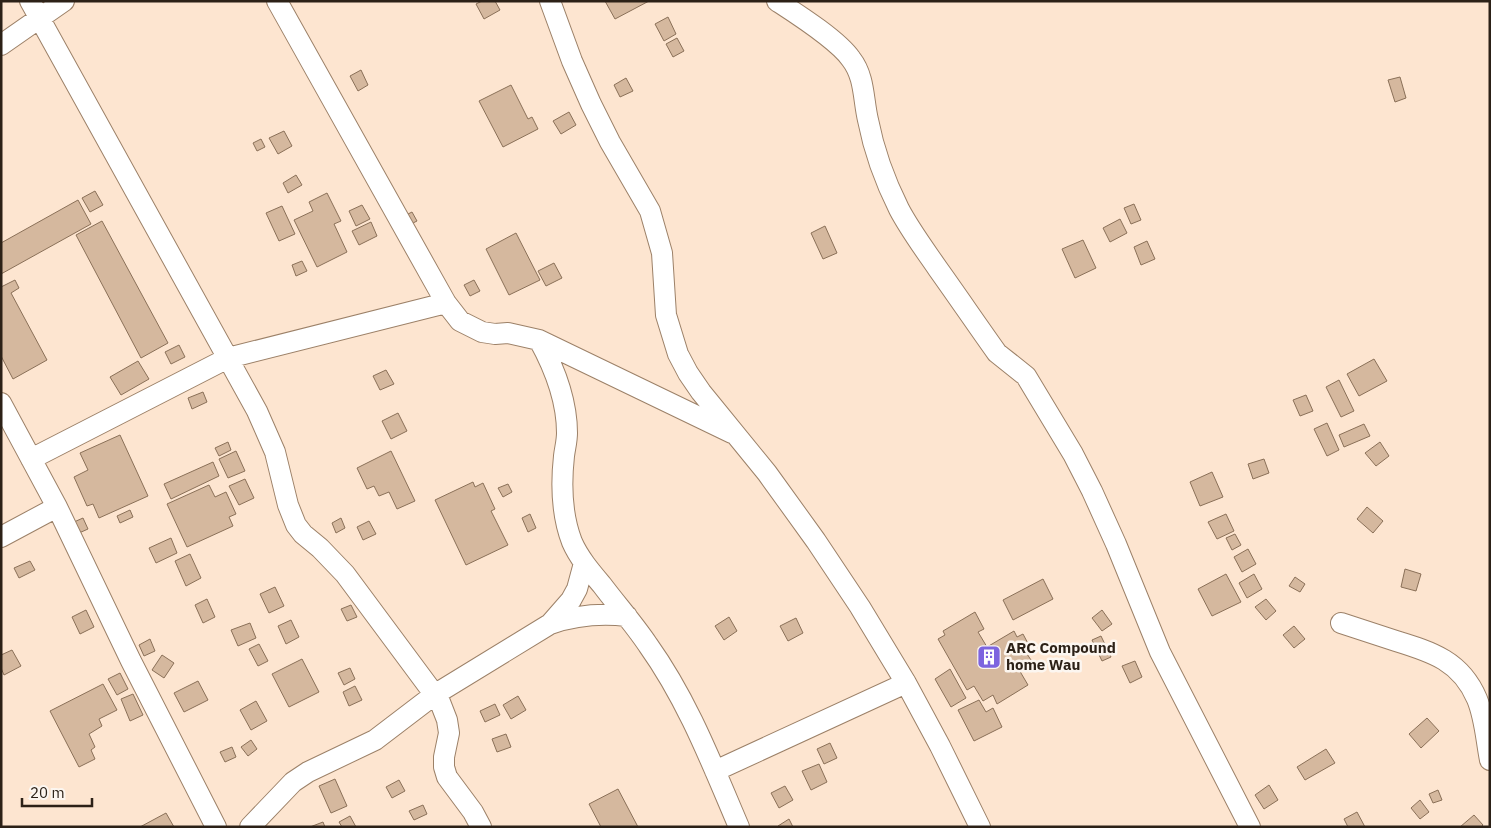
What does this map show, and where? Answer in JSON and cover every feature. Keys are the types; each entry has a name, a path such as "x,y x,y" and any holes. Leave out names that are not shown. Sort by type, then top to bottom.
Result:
{"street":[{"path":"1,45 35,9 64,1"},
{"path":"277,1 452,312 470,327 482,332 495,334 508,332 539,340 737,435"},
{"path":"550,1 572,61 591,104 610,142 650,211 662,254 666,315 678,354 700,392 737,435 816,541 860,607 906,683 980,827"},
{"path":"776,1 843,48 859,71 875,151 899,209 915,236 997,353 1006,362 1020,370 1031,383 1073,454 1108,526 1160,652 1250,827"},
{"path":"35,9 267,431 282,473 288,505 296,525 345,574 440,702 447,720 449,733 444,757 447,778 468,805 481,827"},
{"path":"31,459 228,358 446,303"},
{"path":"539,340 561,390 566,412 568,435 564,455 563,494 566,518 572,541 584,563 627,616 668,674 701,738 739,827"},
{"path":"1,403 57,507 216,827"},
{"path":"1,537 57,507"},
{"path":"550,624 571,600 577,589 584,563"},
{"path":"250,827 293,782 308,772 375,740 434,694 550,624 590,614 627,616"},
{"path":"1341,623 1432,652 1460,672 1470,685 1477,699 1482,714 1490,760"},
{"path":"715,771 906,683"}],"building":[{"path":"482,1 495,1 500,10 484,19 476,4"},
{"path":"605,1 649,1 615,19"},
{"path":"668,17 676,34 664,41 655,24"},
{"path":"677,38 684,51 673,57 666,44"},
{"path":"361,70 368,85 358,91 350,76"},
{"path":"1400,77 1406,98 1395,102 1388,80"},
{"path":"626,78 633,91 620,97 614,85"},
{"path":"511,85 528,119 532,117 538,129 503,147 479,101"},
{"path":"569,112 576,125 561,134 553,121"},
{"path":"284,131 292,146 278,154 269,138"},
{"path":"261,139 265,147 257,151 253,143"},
{"path":"296,175 302,185 288,193 283,183"},
{"path":"95,191 103,205 90,212 82,198"},
{"path":"327,193 341,221 334,224 347,252 317,267 294,220 313,211 309,202"},
{"path":"78,200 91,224 1,274 1,243"},
{"path":"1134,204 1141,220 1131,224 1124,208"},
{"path":"362,205 370,219 356,226 349,211"},
{"path":"282,206 295,234 279,241 266,213"},
{"path":"412,212 417,221 407,226 402,217"},
{"path":"1120,219 1127,233 1110,242 1103,228"},
{"path":"102,221 168,343 141,358 76,235"},
{"path":"371,222 377,236 359,245 352,231"},
{"path":"825,226 837,253 823,259 811,233"},
{"path":"516,233 540,280 509,295 486,249"},
{"path":"1083,240 1096,268 1075,278 1062,249"},
{"path":"1147,241 1155,259 1141,265 1134,247"},
{"path":"302,261 307,271 296,276 292,265"},
{"path":"554,263 562,278 546,286 538,271"},
{"path":"15,280 19,288 11,293 47,360 13,379 1,356 1,287"},
{"path":"474,280 480,291 470,296 464,285"},
{"path":"179,345 185,357 171,364 165,352"},
{"path":"1374,359 1387,381 1359,396 1347,374"},
{"path":"138,361 149,379 121,395 110,377"},
{"path":"386,370 394,384 380,390 373,376"},
{"path":"1339,380 1354,411 1341,417 1326,387"},
{"path":"203,392 207,402 192,409 188,398"},
{"path":"1306,395 1313,411 1300,416 1293,400"},
{"path":"398,413 407,431 391,439 382,421"},
{"path":"1327,423 1339,450 1327,456 1314,429"},
{"path":"1364,424 1370,436 1344,447 1339,435"},
{"path":"120,435 148,496 99,518 93,504 87,506 74,477 88,470 80,453"},
{"path":"228,442 231,450 219,456 215,448"},
{"path":"1380,442 1389,456 1376,466 1365,453"},
{"path":"236,451 245,471 228,478 219,459"},
{"path":"391,451 415,501 397,509 389,492 379,496 374,486 367,489 357,468"},
{"path":"1264,459 1269,473 1253,479 1248,464"},
{"path":"213,462 219,476 171,499 164,484"},
{"path":"1212,472 1223,497 1200,506 1190,482"},
{"path":"245,479 254,498 239,505 229,486"},
{"path":"473,482 475,487 483,483 495,509 491,511 508,545 466,565 435,500"},
{"path":"508,484 512,492 503,497 498,488"},
{"path":"209,485 215,497 226,492 236,514 229,517 233,526 187,547 167,504"},
{"path":"1367,507 1383,521 1373,533 1357,519"},
{"path":"130,510 133,517 120,523 117,516"},
{"path":"530,514 536,528 528,532 522,518"},
{"path":"1226,514 1234,531 1217,539 1208,522"},
{"path":"83,518 88,529 79,533 74,522"},
{"path":"341,518 345,528 336,533 332,523"},
{"path":"369,521 376,534 363,540 357,527"},
{"path":"1235,534 1241,545 1232,550 1226,538"},
{"path":"171,538 177,553 156,563 149,548"},
{"path":"1248,549 1256,564 1242,572 1234,557"},
{"path":"190,554 201,578 186,586 175,561"},
{"path":"30,561 35,570 19,578 14,568"},
{"path":"1405,569 1421,574 1416,591 1401,587"},
{"path":"1226,574 1241,602 1212,616 1198,589"},
{"path":"1254,574 1262,589 1247,598 1239,583"},
{"path":"1295,577 1305,584 1300,592 1289,586"},
{"path":"1043,579 1053,599 1013,620 1003,600"},
{"path":"275,587 284,606 269,613 260,594"},
{"path":"207,599 215,617 203,623 195,605"},
{"path":"1266,599 1276,611 1266,620 1255,607"},
{"path":"351,605 357,617 347,621 341,609"},
{"path":"86,610 94,627 80,634 72,617"},
{"path":"1102,610 1112,624 1102,631 1092,618"},
{"name":"ARC Compound home Wau","path":"975,612 984,629 978,632 987,647 1014,631 1017,637 1023,634 1032,651 1027,654 1031,660 1018,668 1028,685 997,704 993,695 983,701 974,686 967,690 938,639 945,635 943,631"},
{"path":"729,617 737,631 724,640 715,626"},
{"path":"796,618 803,633 788,641 780,626"},
{"path":"291,620 299,637 286,644 278,626"},
{"path":"250,623 256,638 238,646 231,630"},
{"path":"1294,626 1305,639 1294,648 1283,635"},
{"path":"1101,636 1111,657 1102,661 1092,640"},
{"path":"150,639 155,651 144,656 139,645"},
{"path":"259,644 268,661 258,666 249,649"},
{"path":"12,650 21,666 4,675 1,668 1,655"},
{"path":"162,655 174,663 164,678 152,670"},
{"path":"302,659 319,692 289,707 272,674"},
{"path":"1135,661 1142,677 1130,683 1122,666"},
{"path":"350,668 355,679 344,685 338,673"},
{"path":"950,669 966,698 951,707 935,679"},
{"path":"120,673 128,689 117,695 108,679"},
{"path":"198,681 208,700 184,712 174,693"},
{"path":"103,684 117,710 99,719 102,726 89,734 95,747 91,750 95,759 79,767 50,711"},
{"path":"355,686 362,700 349,706 343,692"},
{"path":"133,694 143,715 130,721 121,699"},
{"path":"518,696 526,710 511,719 503,705"},
{"path":"979,700 986,712 993,708 1002,727 974,741 958,710"},
{"path":"256,701 267,721 251,730 240,710"},
{"path":"495,704 500,715 485,722 480,711"},
{"path":"1427,718 1439,731 1421,748 1409,734"},
{"path":"506,734 511,747 497,752 492,739"},
{"path":"251,740 257,749 248,756 241,747"},
{"path":"830,743 837,758 824,764 817,749"},
{"path":"232,747 236,757 225,762 220,752"},
{"path":"1326,749 1335,763 1305,780 1297,767"},
{"path":"819,764 827,782 811,790 802,771"},
{"path":"335,779 347,806 331,813 319,786"},
{"path":"399,780 405,791 392,798 386,787"},
{"path":"1269,785 1278,800 1264,809 1255,795"},
{"path":"785,786 793,800 779,808 771,793"},
{"path":"618,789 638,827 601,827 589,804"},
{"path":"1438,790 1442,800 1433,803 1429,794"},
{"path":"1420,800 1429,812 1420,819 1411,808"},
{"path":"423,805 427,814 414,820 409,811"},
{"path":"1357,812 1365,827 1348,827 1344,819"},
{"path":"166,813 174,827 140,827"},
{"path":"1474,815 1483,825 1481,827 1460,827"},
{"path":"350,816 356,827 342,827 339,822"},
{"path":"789,819 793,827 778,826"},
{"path":"323,822 325,827 310,827"}],"place":[{"name":"ARC Compound home Wau","path":"989,657"}]}
